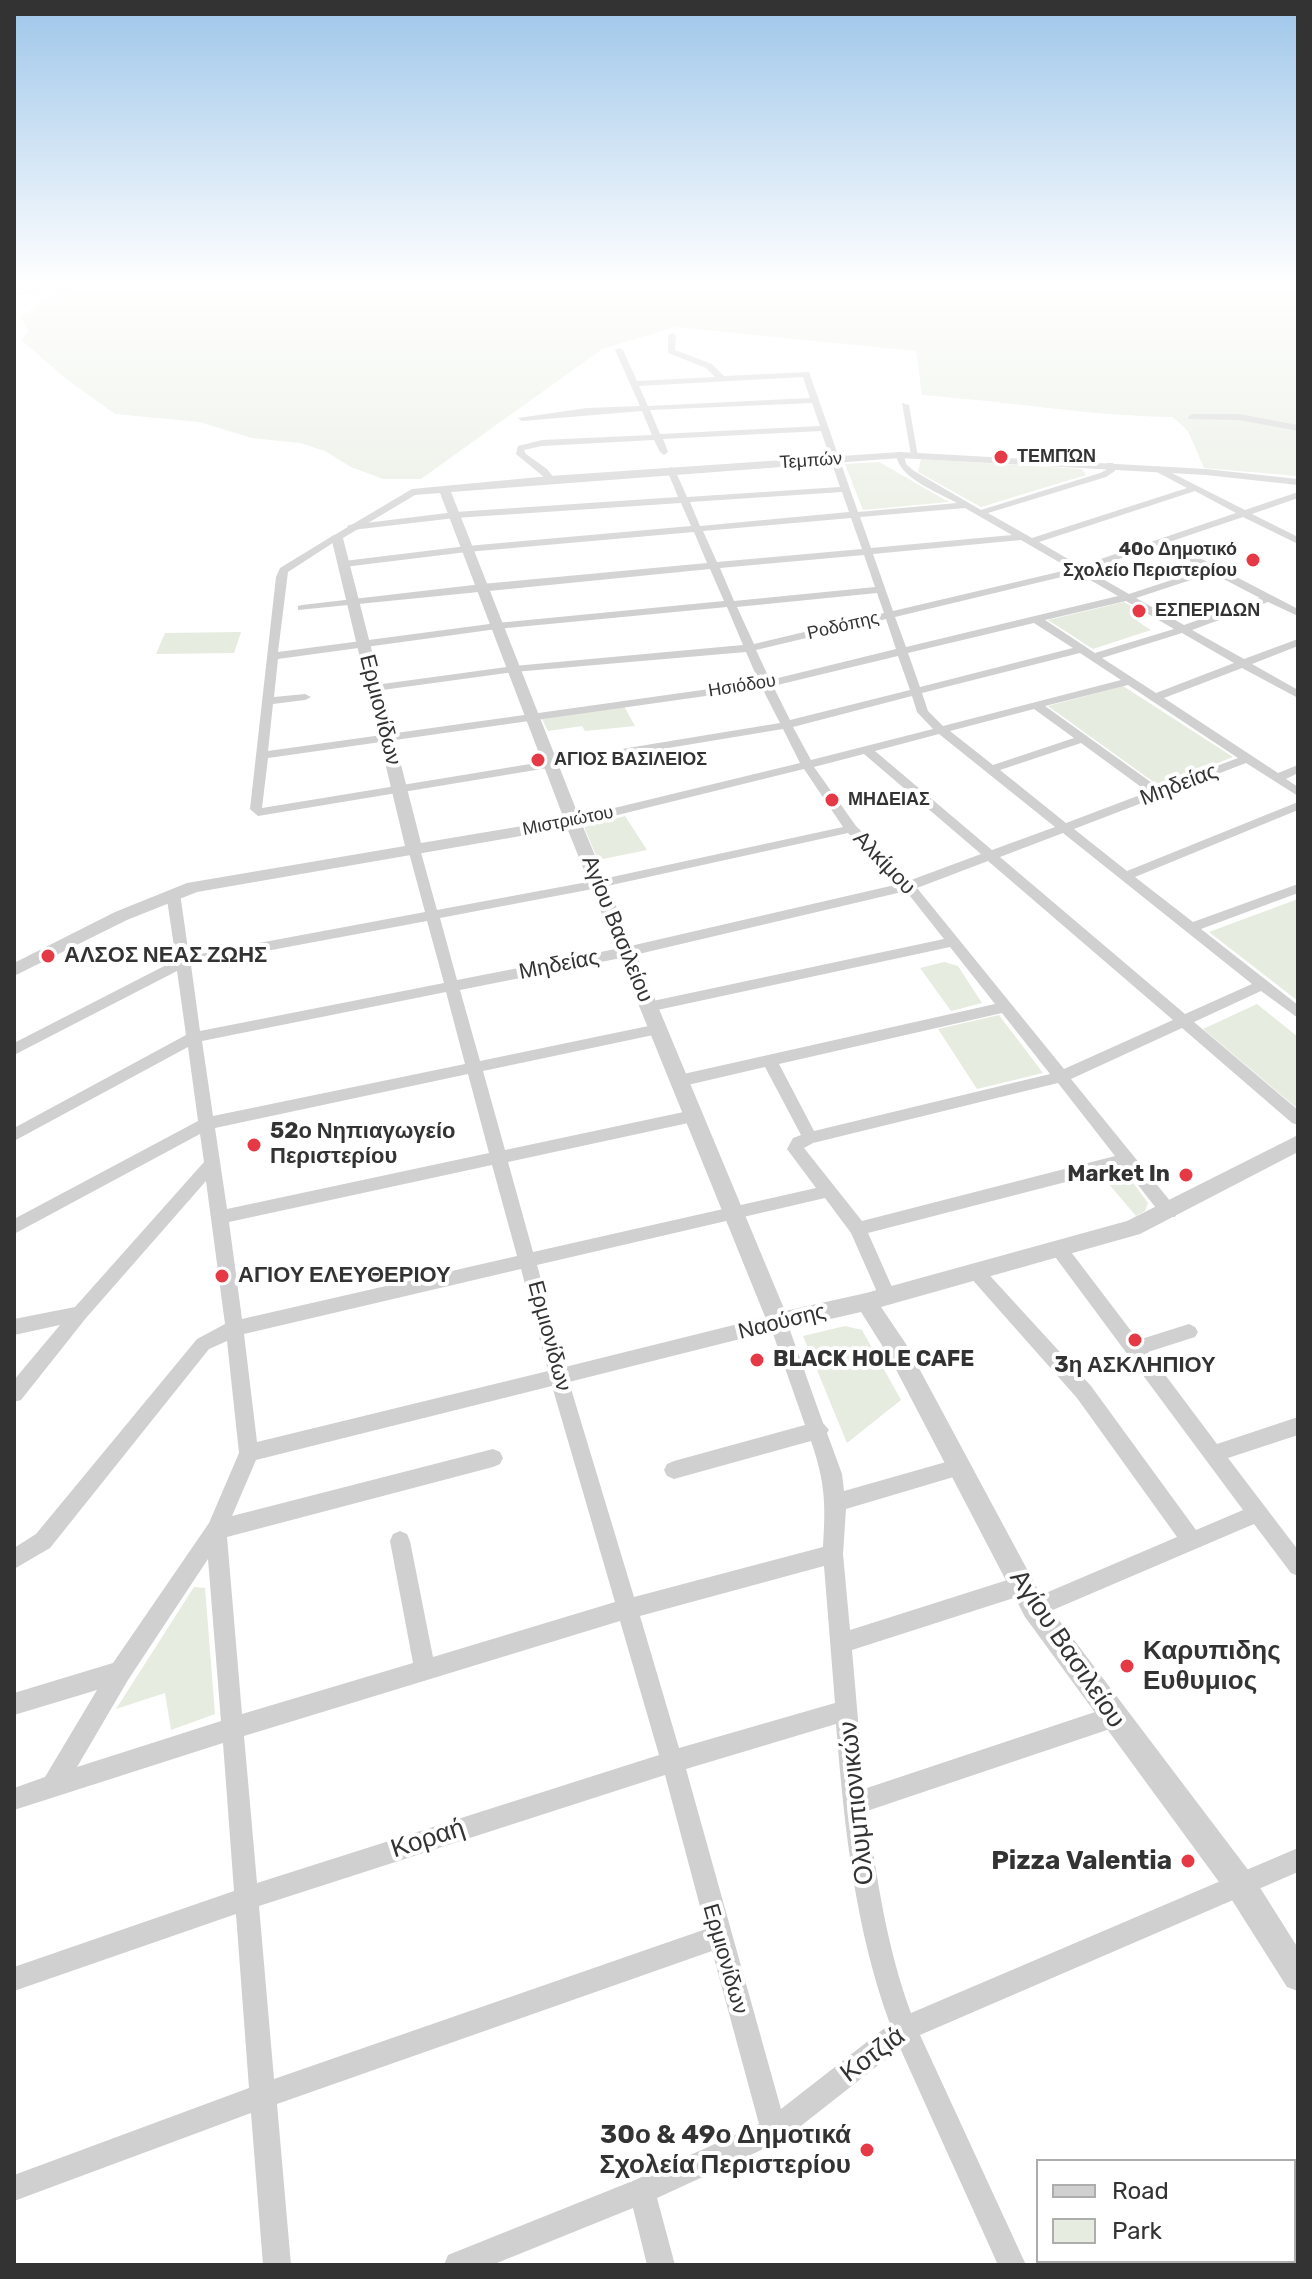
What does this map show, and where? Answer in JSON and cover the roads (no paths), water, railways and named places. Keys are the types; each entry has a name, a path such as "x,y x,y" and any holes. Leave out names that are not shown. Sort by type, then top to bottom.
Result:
{"street":[{"path":"635,389 664,452"},
{"path":"810,389 923,712 941,730 1298,1013"},
{"path":"522,418 813,400"},
{"path":"905,405 915,455"},
{"path":"1192,417 1239,417 1298,428"},
{"path":"550,479 544,469 523,458 519,452 521,448 542,443 825,428"},
{"path":"900,455 902,465 911,473 1298,695"},
{"name":"Τεμπών","path":"337,537 404,495 444,489 900,455 1110,465 1298,482"},
{"path":"980,513 1103,475 1110,471 1110,465"},
{"path":"1158,469 1298,540"},
{"name":"Αλκίμου","path":"671,470 766,684 807,765 851,829 909,886 1169,1212"},
{"name":"Αγίου Βασιλείου","path":"444,489 573,822 778,1322"},
{"path":"352,527 455,515 845,489"},
{"path":"302,608 713,565 1026,540 1193,489"},
{"name":"Ροδόπης","path":"375,688 514,669 750,648 1081,570 1298,495"},
{"path":"344,564 467,549 966,505"},
{"path":"337,537 282,573 258,812 786,725 1082,649"},
{"name":"Ερμιονίδων","path":"337,537 414,849 559,1378 672,1761 718,1937 774,2131"},
{"path":"1161,542 1298,613"},
{"name":"Ησιόδου","path":"262,755 766,684 1128,597 1213,569"},
{"path":"272,656 497,626 879,590"},
{"path":"1093,657 1269,598"},
{"path":"1036,619 1298,792"},
{"path":"1155,698 1298,642"},
{"name":"Μιστριώτου","path":"14,970 173,893 573,822 867,750 1129,681"},
{"path":"267,701 305,697"},
{"path":"1034,704 1158,793"},
{"path":"992,769 1082,739"},
{"path":"867,750 1298,1119"},
{"name":"Μηδείας","path":"14,1135 194,1037 626,952 909,886 1247,759"},
{"path":"1277,778 1298,769"},
{"path":"1126,876 1298,806"},
{"path":"14,1050 183,962 598,884 851,829"},
{"path":"1191,928 1298,888"},
{"path":"52,1788 120,1672 216,1530 249,1453 220,1217 173,893"},
{"path":"648,1007 953,942"},
{"path":"877,1299 858,1229 795,1149 799,1142 1061,1077 1262,985"},
{"path":"679,1081 1004,1007"},
{"path":"14,1227 205,1124 658,1029"},
{"path":"770,1061 810,1138"},
{"path":"220,1217 693,1116"},
{"name":"Ναούσης","path":"249,1453 877,1299 1133,1228 1298,1143"},
{"path":"858,1229 1129,1159"},
{"path":"14,1394 80,1313 212,1164"},
{"path":"14,1559 43,1541 203,1344 235,1328 829,1191"},
{"path":"1059,1249 1298,1566"},
{"path":"976,1272 1084,1392 1191,1540"},
{"name":"Αγίου Βασιλείου","path":"877,1299 898,1351 1027,1597 1241,1886 1298,1976"},
{"path":"14,1327 80,1313"},
{"name":"Ολυμπιονικών","path":"778,1322 819,1430 832,1474 836,1503 833,1554 854,1804 885,1977 904,2029 1012,2265"},
{"path":"1136,1348 1189,1332"},
{"path":"1215,1453 1298,1426"},
{"path":"674,1470 819,1430"},
{"path":"216,1530 493,1458"},
{"path":"836,1503 960,1467"},
{"path":"842,1643 1027,1597 1191,1540 1258,1513"},
{"path":"216,1530 277,2265"},
{"path":"400,1541 425,1672"},
{"path":"14,1799 234,1728 627,1609 833,1554"},
{"path":"14,1704 120,1672"},
{"name":"Κοραή","path":"14,1979 247,1896 672,1761 847,1710"},
{"path":"854,1804 1113,1717"},
{"name":"Κοτζιά","path":"458,2265 642,2191 774,2131 904,2029 1298,1860"},
{"path":"14,2188 263,2096 718,1937"},
{"path":"642,2191 661,2265"}],"place":[{"name":"ΤΕΜΠΏΝ","path":"1001,457"},
{"name":"40ο Δημοτικό Σχολείο Περιστερίου","path":"1253,560"},
{"name":"ΕΣΠΕΡΙΔΩΝ","path":"1139,611"},
{"name":"ΑΓΙΟΣ ΒΑΣΙΛΕΙΟΣ","path":"538,760"},
{"name":"ΜΗΔΕΙΑΣ","path":"832,800"},
{"name":"ΑΛΣΟΣ ΝΕΑΣ ΖΩΗΣ","path":"48,956"},
{"name":"52ο Νηπιαγωγείο Περιστερίου","path":"254,1145"},
{"name":"Market In","path":"1186,1175"},
{"name":"ΑΓΙΟΥ ΕΛΕΥΘΕΡΙΟΥ","path":"222,1276"},
{"name":"3η ΑΣΚΛΗΠΙΟΥ","path":"1135,1340"},
{"name":"BLACK HOLE CAFE","path":"757,1360"},
{"name":"Καρυπιδης Ευθυμιος","path":"1127,1666"},
{"name":"Pizza Valentia","path":"1188,1861"},
{"name":"30ο & 49ο Δημοτικά Σχολεία Περιστερίου","path":"867,2150"}]}
